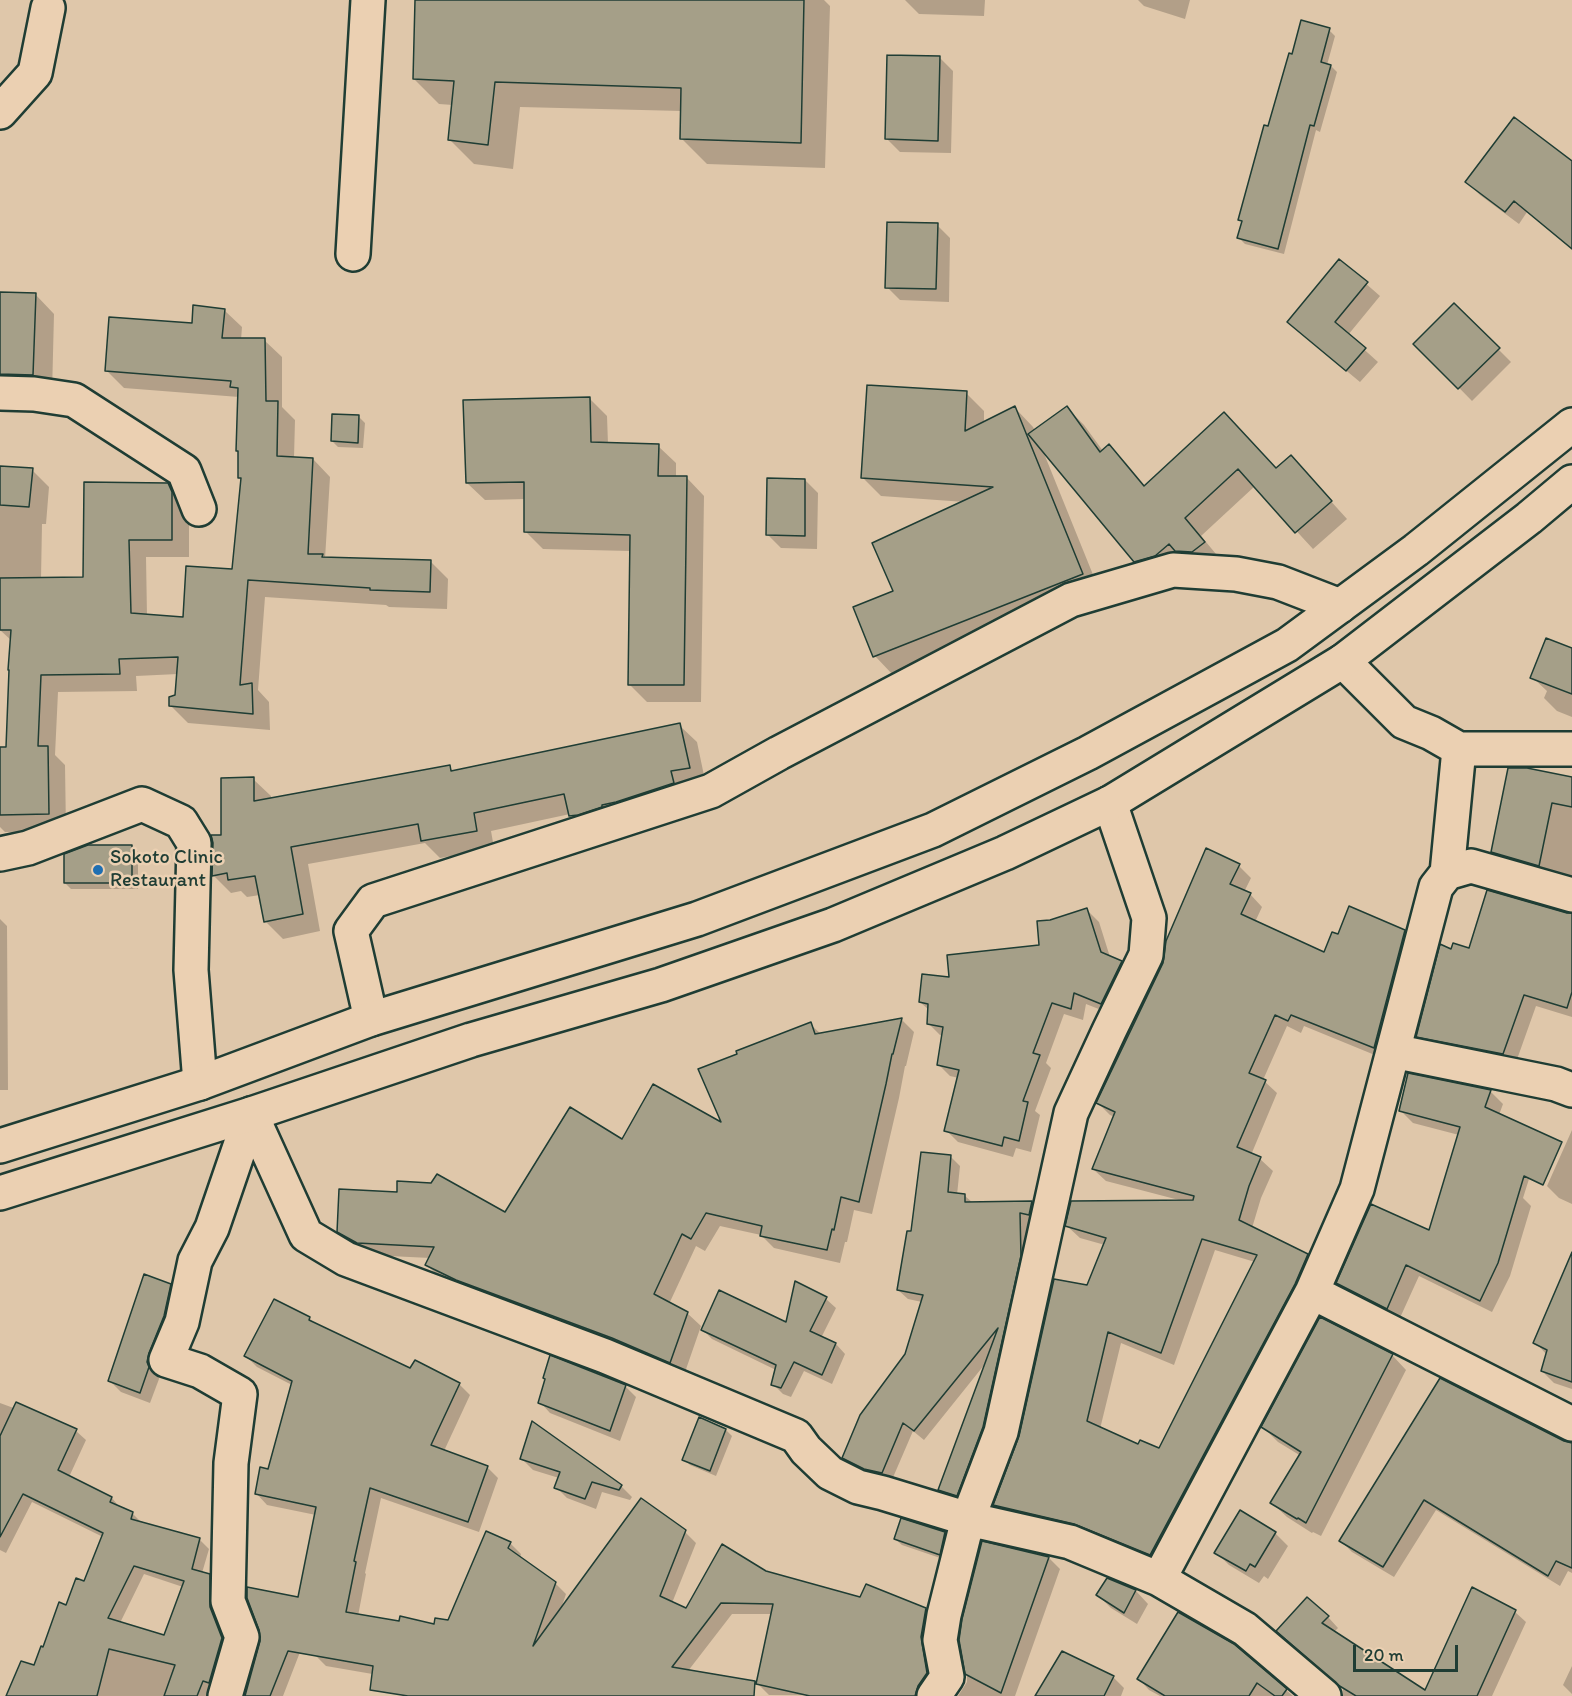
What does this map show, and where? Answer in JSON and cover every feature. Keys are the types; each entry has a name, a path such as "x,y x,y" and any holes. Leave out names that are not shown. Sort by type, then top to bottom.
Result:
{"street":[{"path":"353,254 368,0"},
{"path":"0,112 35,73 48,8"},
{"path":"0,393 34,394 74,400 184,471 199,509"},
{"path":"0,1146 201,1083 371,1019 697,919 933,830 1088,753 1287,645 1416,550 1572,426"},
{"path":"0,1193 251,1114 471,1040 661,985 833,925 1005,854 1110,803 1343,660 1529,518 1572,482"},
{"path":"371,1019 351,931 373,901 711,791 1071,600 1173,570 1236,574 1278,582 1340,606"},
{"path":"1343,660 1404,722 1459,748 1572,749"},
{"path":"1159,1579 1312,1292 1357,1189 1436,887 1447,873 1459,748"},
{"path":"934,1696 947,1677 940,1640 944,1615 968,1519 1001,1432 1071,1113 1146,955 1149,918 1110,803"},
{"path":"0,854 28,848 142,804 181,822 194,843 191,970 201,1083"},
{"path":"1447,873 1471,866 1572,895"},
{"path":"1394,1051 1556,1084 1572,1090"},
{"path":"251,1114 306,1235 345,1259 605,1356 796,1436 806,1450 830,1473 858,1487 968,1519 1071,1542 1159,1579 1245,1629 1324,1696"},
{"path":"225,1696 242,1637 228,1601 231,1463 240,1394 200,1371 166,1360 182,1322 195,1262 212,1228 251,1114"},
{"path":"1312,1292 1572,1424"}],"building":[{"path":"415,0 804,0 801,143 680,139 681,88 495,82 488,145 448,140 454,81 413,79"},
{"path":"1301,20 1330,28 1321,62 1331,65 1314,126 1310,125 1278,249 1237,238 1242,221 1238,220 1264,125 1268,126"},
{"path":"887,55 940,56 938,141 885,139"},
{"path":"1514,117 1572,161 1572,249 1514,201 1505,212 1465,182"},
{"path":"887,222 938,223 936,289 885,288"},
{"path":"1339,259 1368,282 1335,322 1366,348 1346,371 1287,322"},
{"path":"0,292 36,293 33,375 0,374"},
{"path":"1454,303 1500,348 1458,389 1413,344"},
{"path":"193,305 225,309 222,338 265,338 266,401 278,401 277,456 313,458 308,554 323,554 322,557 431,560 430,592 370,590 370,588 248,580 240,685 252,683 253,714 169,706 169,697 175,695 178,657 119,659 120,674 41,675 38,746 48,746 49,814 0,815 0,747 6,747 11,630 0,630 0,578 83,577 84,482 168,483 172,492 172,540 129,540 131,613 183,617 186,566 232,569 241,478 238,478 238,451 236,451 238,388 230,387 231,381 105,371 109,317 192,323"},
{"path":"867,385 967,391 965,431 1015,406 1083,574 873,657 853,607 893,591 872,543 993,487 861,478"},
{"path":"590,397 591,442 659,444 658,476 687,476 684,685 628,685 630,535 524,532 524,482 466,483 463,400"},
{"path":"1067,406 1100,452 1109,444 1144,486 1224,412 1276,468 1291,455 1332,501 1295,533 1238,469 1185,518 1205,542 1192,552 1175,551 1169,544 1155,556 1134,562 1028,434"},
{"path":"332,414 359,415 358,443 331,441"},
{"path":"0,466 33,468 29,507 0,505"},
{"path":"767,478 805,479 805,536 766,535"},
{"path":"1546,638 1572,648 1572,694 1530,678"},
{"path":"680,723 690,768 671,771 674,783 602,805 602,807 578,815 569,816 564,794 474,813 477,831 421,841 418,824 291,847 303,914 264,922 255,876 228,880 227,873 212,876 213,843 211,835 221,835 221,778 254,777 254,801 450,765 451,771"},
{"path":"1508,768 1527,768 1572,777 1572,807 1552,803 1539,866 1491,852"},
{"name":"Sokoto Clinic Restaurant","path":"88,845 132,845 132,883 64,883 64,854"},
{"path":"1206,848 1240,864 1230,884 1251,893 1241,914 1324,952 1332,932 1338,934 1349,906 1405,930 1374,1048 1291,1015 1288,1021 1275,1015 1249,1073 1266,1080 1237,1147 1261,1157 1239,1220 1308,1254 1295,1284 1150,1555 1074,1524 993,1505 1019,1436 1054,1279 1087,1285 1106,1238 1065,1226 1071,1201 1193,1200 1194,1196 1092,1169 1115,1112 1096,1103 1163,963 1166,941","holes":["1202,1239 1257,1255 1159,1448 1140,1440 1138,1444 1087,1421 1108,1332 1161,1353"]},
{"path":"1487,890 1572,913 1572,992 1567,1008 1524,995 1503,1054 1416,1037 1440,944 1451,949 1453,943 1469,948"},
{"path":"1087,908 1101,952 1122,961 1101,1004 1074,993 1071,1009 1052,1003 1033,1053 1040,1055 1023,1101 1028,1102 1019,1141 1004,1137 1002,1146 944,1131 959,1070 937,1065 943,1027 927,1024 928,1004 919,1002 922,974 949,977 947,955 1039,945 1037,921 1050,920"},
{"path":"902,1018 859,1202 841,1197 827,1250 760,1236 762,1226 706,1213 691,1239 682,1234 654,1294 688,1312 670,1363 612,1338 456,1280 425,1265 434,1247 357,1243 337,1232 339,1189 397,1192 397,1181 431,1183 437,1174 505,1212 570,1107 622,1139 653,1084 721,1122 698,1069 737,1054 736,1051 811,1022 815,1034"},
{"path":"1408,1073 1491,1090 1485,1107 1562,1142 1543,1185 1524,1176 1498,1263 1480,1301 1406,1265 1387,1309 1336,1283 1371,1204 1429,1230 1460,1127 1399,1111"},
{"path":"921,1152 951,1155 948,1192 965,1194 965,1202 1032,1201 1029,1215 1020,1213 1021,1256 983,1427 957,1496 938,1490 998,1328 914,1431 903,1423 882,1473 864,1469 842,1458 860,1415 905,1354 923,1295 897,1290 907,1231 911,1231"},
{"path":"1572,1252 1572,1382 1541,1371 1547,1350 1533,1343"},
{"path":"144,1274 171,1284 164,1316 149,1353 147,1362 149,1367 140,1393 108,1381"},
{"path":"795,1281 827,1297 810,1331 836,1343 822,1375 794,1362 781,1388 771,1385 776,1365 701,1330 719,1290 786,1322"},
{"path":"274,1299 310,1317 309,1320 410,1368 415,1360 460,1383 431,1445 488,1466 468,1522 370,1488 354,1561 356,1562 346,1612 399,1621 400,1616 434,1624 435,1618 448,1620 486,1531 511,1542 508,1548 556,1582 533,1646 641,1498 686,1530 660,1596 686,1608 722,1544 766,1571 860,1597 866,1584 926,1608 921,1637 927,1673 918,1686 915,1696 810,1696 756,1684 773,1604 721,1603 672,1667 755,1681 754,1696 408,1696 370,1690 373,1666 288,1651 270,1696 245,1696 260,1641 259,1630 247,1598 247,1587 298,1597 316,1507 255,1494 260,1467 268,1469 292,1381 244,1356"},
{"path":"1320,1317 1393,1354 1306,1523 1270,1503 1301,1452 1261,1427"},
{"path":"550,1355 626,1385 610,1431 538,1403"},
{"path":"1440,1378 1572,1443 1572,1568 1556,1561 1548,1576 1424,1500 1383,1567 1339,1541"},
{"path":"16,1402 77,1429 58,1470 112,1497 110,1502 133,1512 131,1519 200,1538 192,1569 210,1574 210,1607 222,1638 209,1683 203,1681 197,1696 164,1696 175,1665 109,1649 97,1696 6,1696 21,1661 34,1665 59,1602 66,1605 76,1578 84,1581 103,1533 23,1494 0,1537 0,1436","holes":["134,1566 184,1581 164,1635 108,1618"]},
{"path":"699,1417 726,1429 710,1471 682,1460"},
{"path":"532,1421 622,1485 619,1490 592,1482 585,1499 554,1488 560,1472 520,1459"},
{"path":"1240,1510 1276,1532 1255,1567 1250,1564 1246,1571 1214,1553"},
{"path":"901,1518 945,1532 940,1555 894,1539"},
{"path":"982,1541 1049,1557 1001,1693 965,1674 959,1640 962,1619"},
{"path":"1107,1578 1136,1590 1124,1613 1096,1595"},
{"path":"1472,1587 1516,1610 1477,1696 1356,1696 1338,1685 1276,1631 1307,1597 1329,1616 1322,1623 1425,1690"},
{"path":"1178,1612 1234,1644 1287,1689 1282,1696 1275,1696 1257,1683 1249,1696 1165,1696 1137,1679"},
{"path":"1062,1651 1114,1676 1104,1696 1035,1696"}],"place":[{"name":"Sokoto Clinic Restaurant","path":"98,870"}]}
